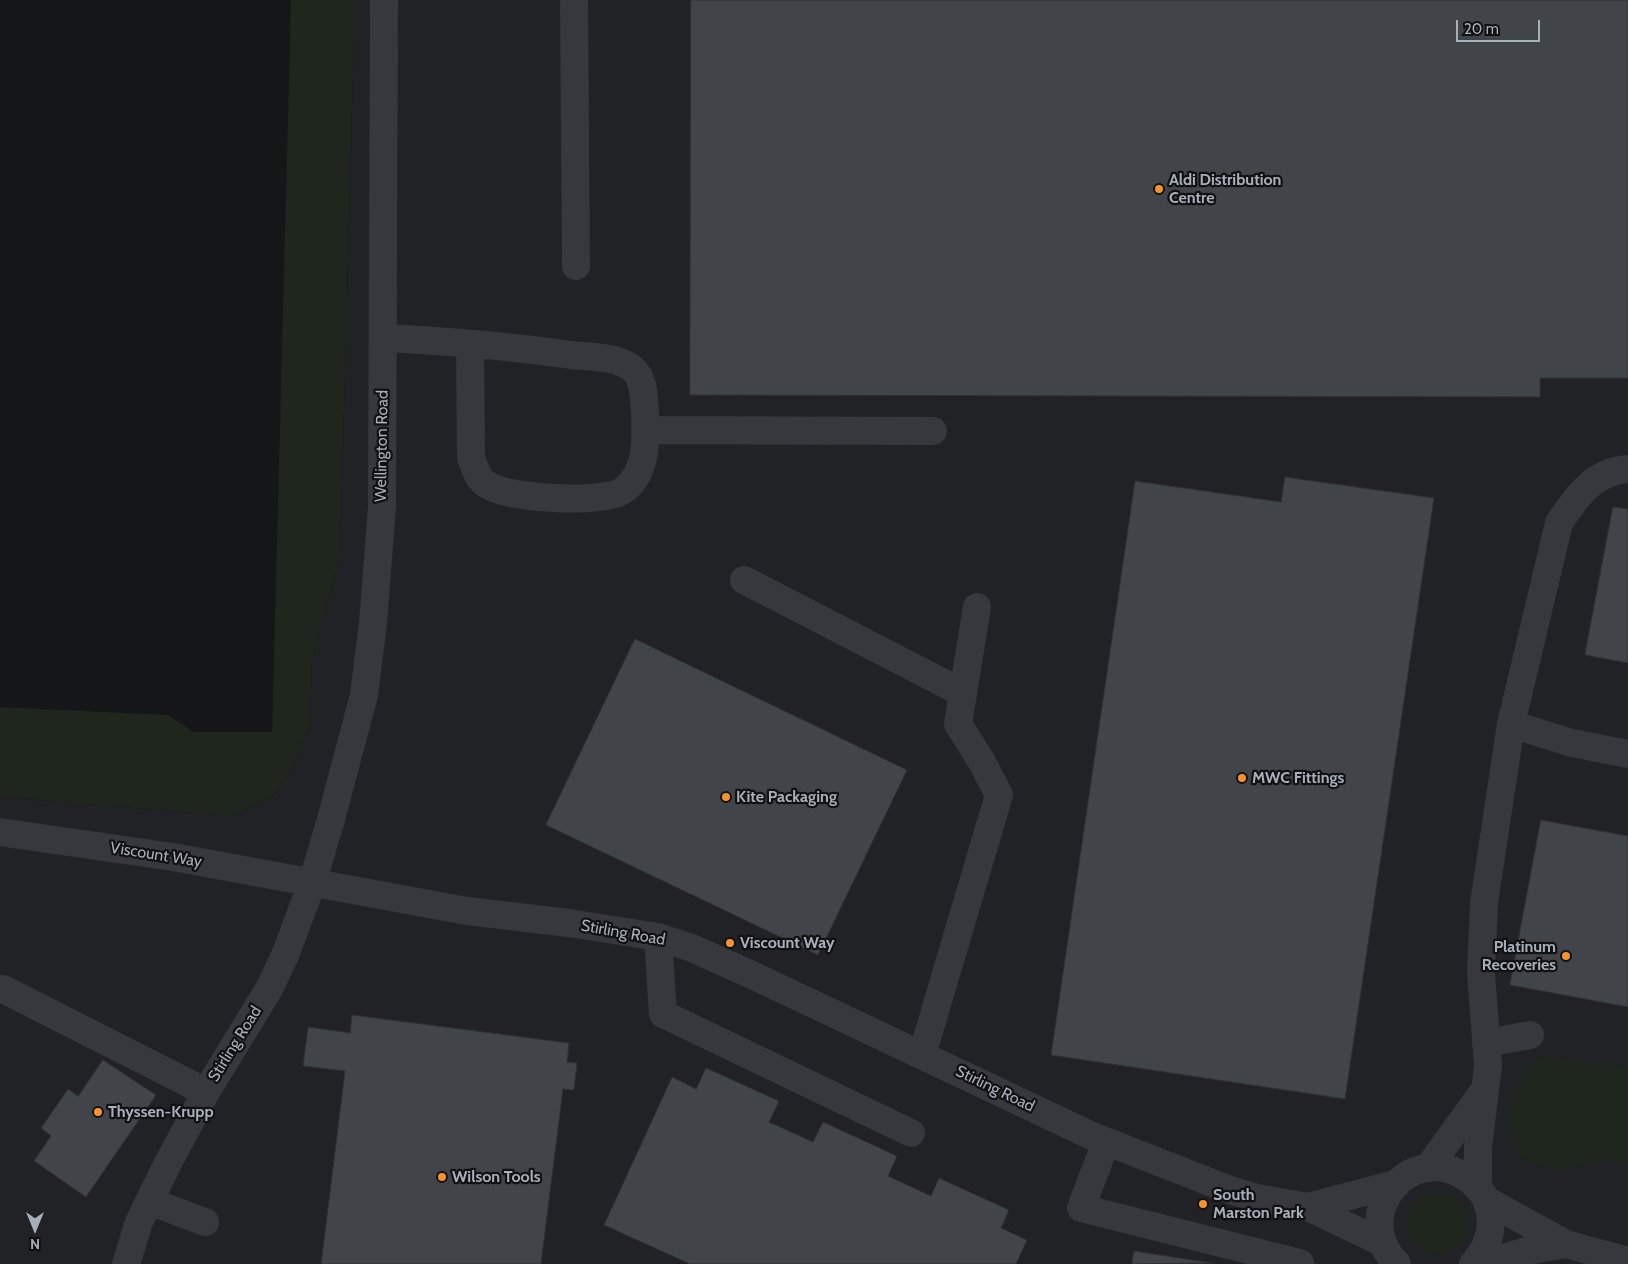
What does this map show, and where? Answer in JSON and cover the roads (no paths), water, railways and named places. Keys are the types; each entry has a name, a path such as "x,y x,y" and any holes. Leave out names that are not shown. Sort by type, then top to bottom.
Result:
{"street":[{"name":"Wellington Road","path":"312,883 354,738 364,695 370,656 382,508 384,0"},
{"path":"574,0 576,266"},
{"path":"383,338 470,344 617,360 634,369 644,389 646,430 644,457 637,475 622,491 603,498 526,496 501,492 486,484 476,473 471,458 470,344"},
{"path":"646,430 933,431"},
{"path":"1473,1264 1484,1251 1490,1235 1491,1219 1482,1194 1478,1147 1484,1090 1488,1079 1481,973 1484,903 1511,724 1559,523 1577,495 1596,478 1617,470 1628,469"},
{"path":"744,580 963,693"},
{"path":"922,1054 999,795 982,762 958,724 977,607"},
{"path":"1511,724 1572,743 1628,754"},
{"name":"Viscount Way","path":"0,832 161,855 312,883"},
{"name":"Stirling Road","path":"126,1264 139,1222 149,1201 206,1092 269,990 286,952 312,883 467,911 578,924 658,937 692,948 922,1054 1106,1142 1230,1190 1258,1198 1308,1207 1389,1256"},
{"path":"658,937 664,1014 911,1133"},
{"path":"3,988 206,1092"},
{"path":"1486,1043 1530,1035"},
{"path":"1428,1168 1484,1090"},
{"path":"1106,1142 1081,1208 1300,1263"},
{"name":"Stirling Road","path":"1389,1256 1379,1229 1380,1210 1384,1199 1395,1184 1410,1173 1428,1168 1454,1171 1470,1180 1482,1194 1566,1244 1628,1261"},
{"name":"Stirling Road","path":"1308,1207 1395,1184"},
{"path":"149,1201 205,1222"},
{"name":"Stirling Road","path":"1483,1264 1527,1251 1566,1244"}],"place":[{"name":"Aldi Distribution Centre","path":"1159,189"},
{"name":"MWC Fittings","path":"1242,778"},
{"name":"Kite Packaging","path":"726,797"},
{"name":"Viscount Way","path":"730,943"},
{"name":"Platinum Recoveries","path":"1566,956"},
{"name":"Thyssen-Krupp","path":"98,1112"},
{"name":"Wilson Tools","path":"442,1177"},
{"name":"South Marston Park","path":"1203,1204"}]}
